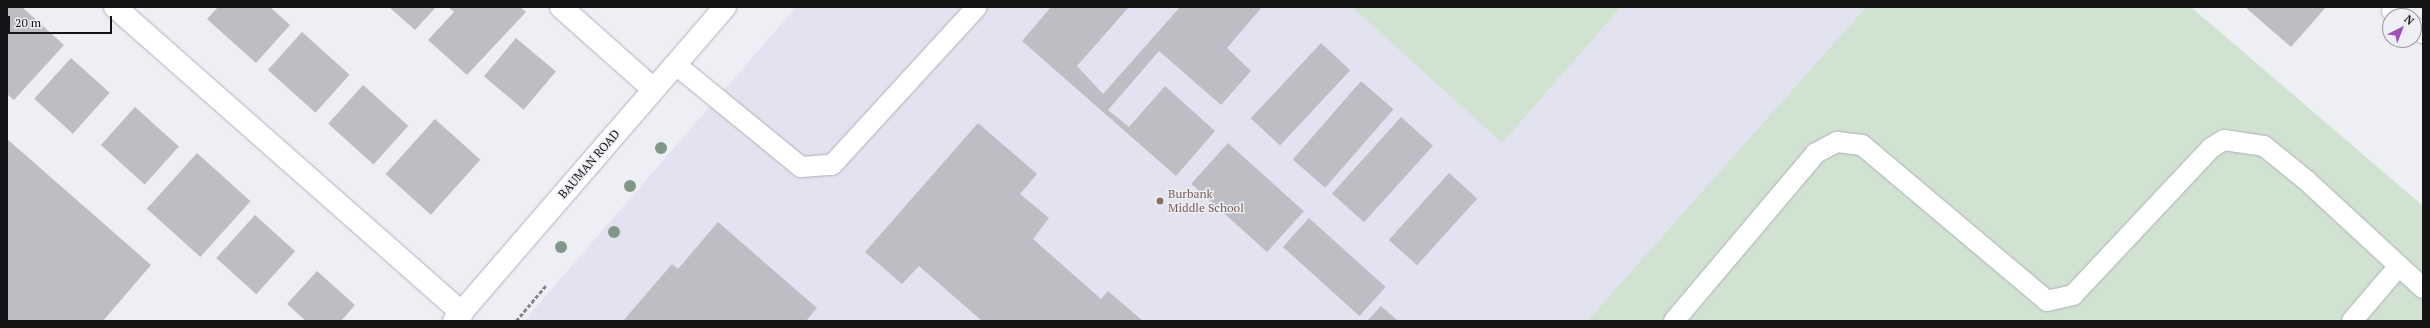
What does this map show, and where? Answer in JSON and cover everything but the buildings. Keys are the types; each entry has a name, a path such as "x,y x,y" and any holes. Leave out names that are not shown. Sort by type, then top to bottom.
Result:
{"street":[{"path":"115,7 458,317"},
{"path":"562,7 653,90"},
{"name":"BAUMAN ROAD","path":"458,317 725,7"}],"lane":[{"path":"675,64 801,167 832,165 977,7"},
{"path":"1674,321 1816,152 1837,142 1862,145 2047,301 2073,295 2211,148 2224,140 2264,146 2423,288"},
{"path":"2352,321 2399,266"}],"path":[{"path":"516,321 547,284"}],"shaded area":[{"name":"Burbank Middle School","path":"796,7 1866,7 1587,321 524,321"}],"green space":[{"path":"1352,7 1621,7 1502,143"},
{"path":"1866,7 2191,7 2423,206 2423,321 1587,321"}],"place":[{"name":"Burbank Middle School","path":"1160,201"}]}
